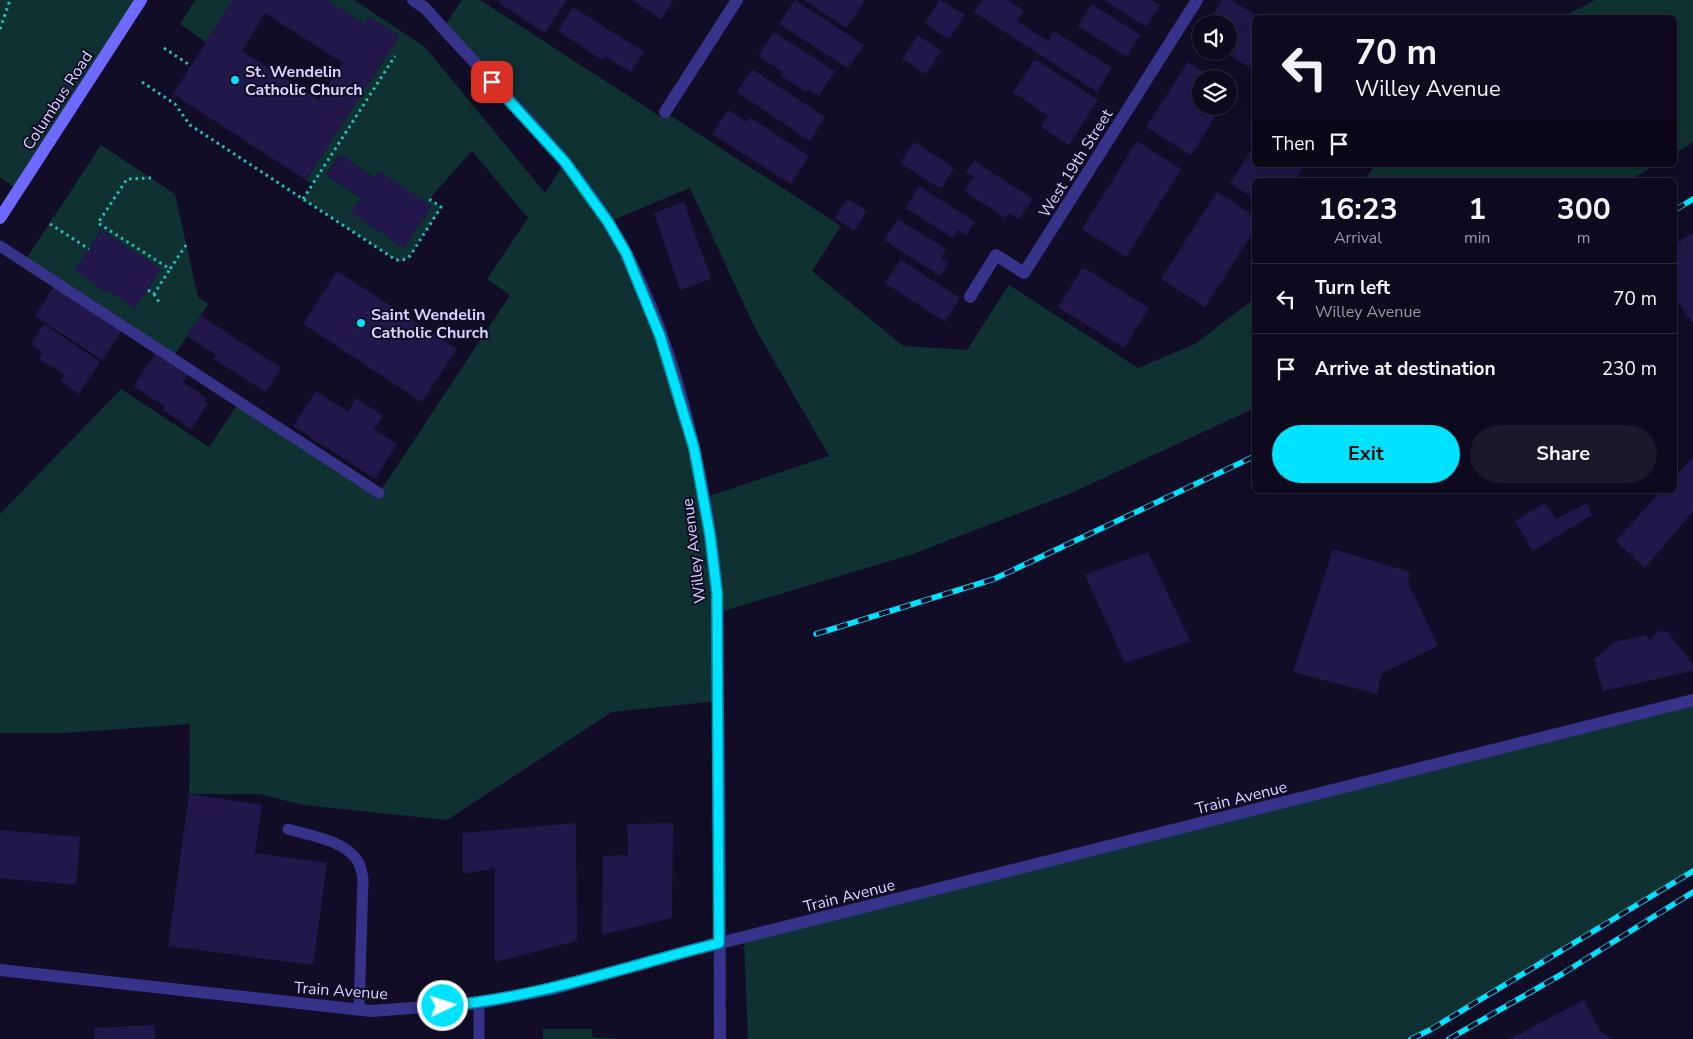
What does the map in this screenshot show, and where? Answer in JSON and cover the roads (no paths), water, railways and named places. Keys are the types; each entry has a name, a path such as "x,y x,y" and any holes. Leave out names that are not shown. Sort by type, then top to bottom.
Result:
{"street":[{"name":"Columbus Road","path":"0,218 141,0"},
{"name":"Willey Avenue","path":"413,0 425,8 565,162 585,189 626,253 643,290 670,364 694,448 710,535 717,593 720,1039"},
{"path":"665,112 738,0"},
{"name":"West 19th Street","path":"970,296 996,255 1024,273 1197,0"},
{"name":"Train Avenue","path":"0,970 371,1012 479,1003 552,989 719,943 1693,700"}],"lane":[{"path":"0,246 379,493"},
{"path":"288,829 330,841 345,849 359,863 363,879 359,1010"},
{"path":"479,1003 479,1039"}],"railway":[{"path":"1677,209 1693,199"},
{"path":"816,634 994,579 1252,457"},
{"path":"1411,1039 1430,1030 1693,871"},
{"path":"1449,1039 1562,974 1693,892"}],"place":[{"name":"St. Wendelin Catholic Church","path":"235,80"},
{"name":"Saint Wendelin Catholic Church","path":"361,323"}]}
